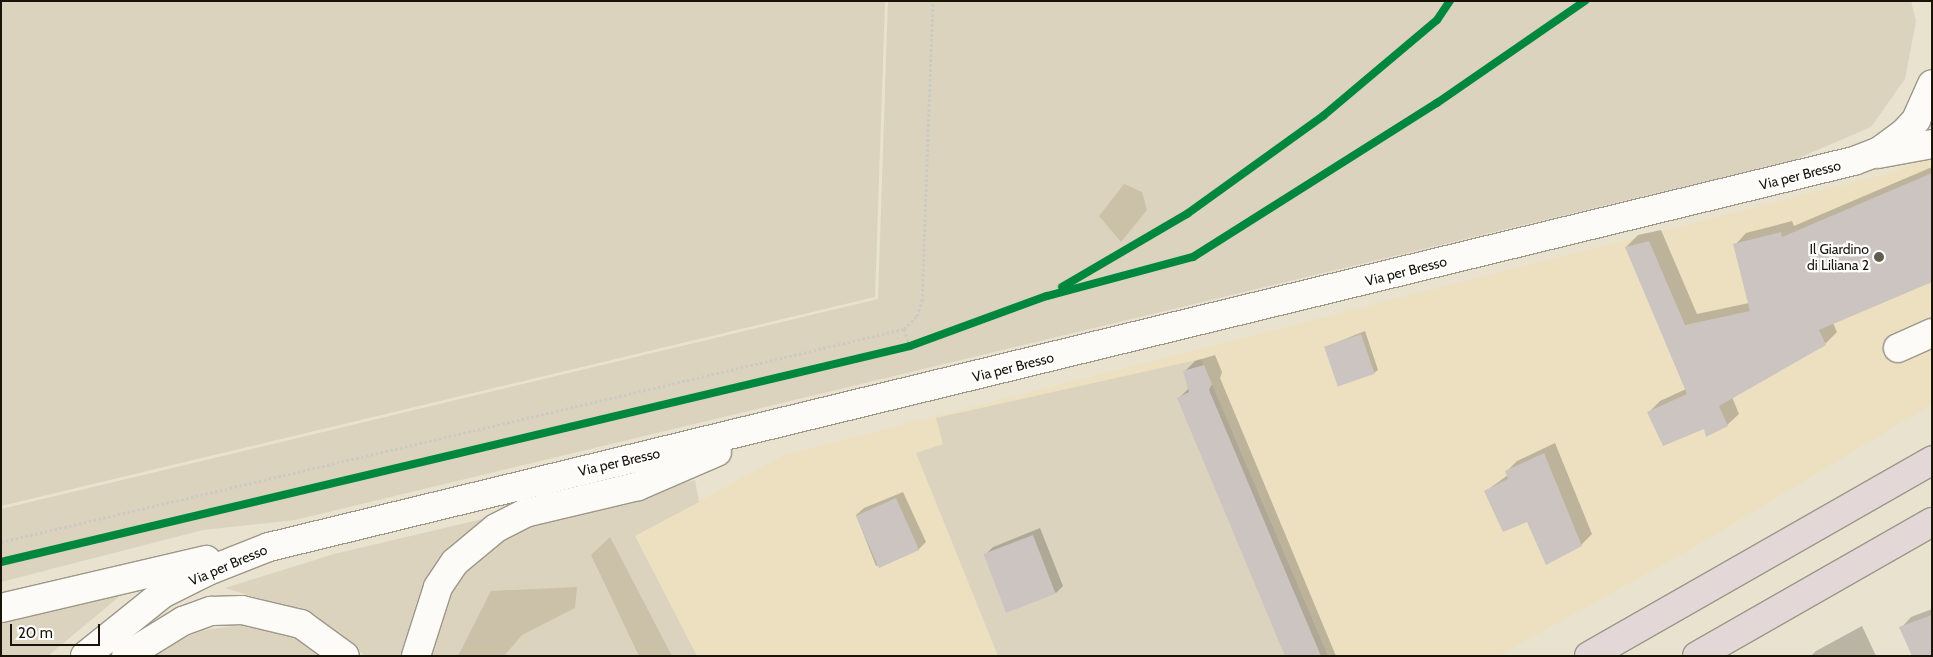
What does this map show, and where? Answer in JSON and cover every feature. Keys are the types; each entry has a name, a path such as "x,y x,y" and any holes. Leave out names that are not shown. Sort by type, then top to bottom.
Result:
{"highway":[{"path":"1589,656 1932,460"},
{"path":"1697,656 1932,522"}],"street":[{"name":"Via per Bresso","path":"85,656 162,594 208,571 269,547 1801,176 1869,155 1895,141 1911,126 1932,84"},
{"path":"1869,155 1932,144"},
{"path":"1898,348 1932,333"},
{"path":"416,656 438,587 455,562 496,528 525,513 638,486 786,422"},
{"path":"1,608 269,547"},
{"path":"126,656 183,621 211,612 242,610 301,624 345,656"}],"path":[{"path":"1,542 904,329 917,316 922,301 933,1"},
{"path":"904,329 910,346"},
{"path":"900,348 919,343"}],"shaded area":[{"path":"1,1 885,1 875,297 1,506"},
{"path":"888,1 1911,1 1916,21 1905,79 1871,127 1794,160 295,520 203,530 1,582 1,509 878,299"},
{"path":"1932,157 1932,404 1691,549 1498,656 697,656 635,536 787,454 1886,174"},
{"path":"1124,184 1142,192 1147,210 1121,242 1099,216"},
{"path":"1201,359 1328,656 998,656 916,453 943,444 936,418"},
{"path":"695,480 699,502 635,536 697,656 428,656 443,603 459,578 496,543 534,522"},
{"path":"491,517 413,622 404,656 365,656 329,626 297,610 225,588 334,554"},
{"path":"610,537 672,656 639,656 591,555"},
{"path":"133,585 48,656 1,656 1,616"},
{"path":"577,587 575,608 522,635 504,656 458,656 491,591"},
{"path":"250,624 302,640 325,656 142,656 203,630"}],"building":[{"path":"1932,173 1932,282 1819,330 1826,345 1719,406 1728,426 1706,437 1704,429 1663,446 1647,412 1687,394 1625,247 1649,241 1685,325 1750,311 1733,244 1781,232 1782,237"},
{"path":"1361,334 1375,374 1338,386 1324,347"},
{"path":"1204,365 1212,384 1209,390 1321,656 1285,656 1177,398 1189,392 1183,371"},
{"path":"1544,453 1582,546 1546,565 1527,522 1503,532 1484,491 1508,479 1505,471"},
{"path":"896,498 919,550 879,568 856,516"},
{"path":"1033,535 1056,594 1006,613 984,554"},
{"path":"1932,615 1932,656 1912,656 1899,627"}],"cycle path":[{"path":"1062,287 1187,214 1323,116 1437,20 1450,1"},
{"path":"1,562 910,346 1047,296 1193,257 1437,103 1585,1"}],"place":[{"name":"Il Giardino di Liliana 2","path":"1879,257"}]}
